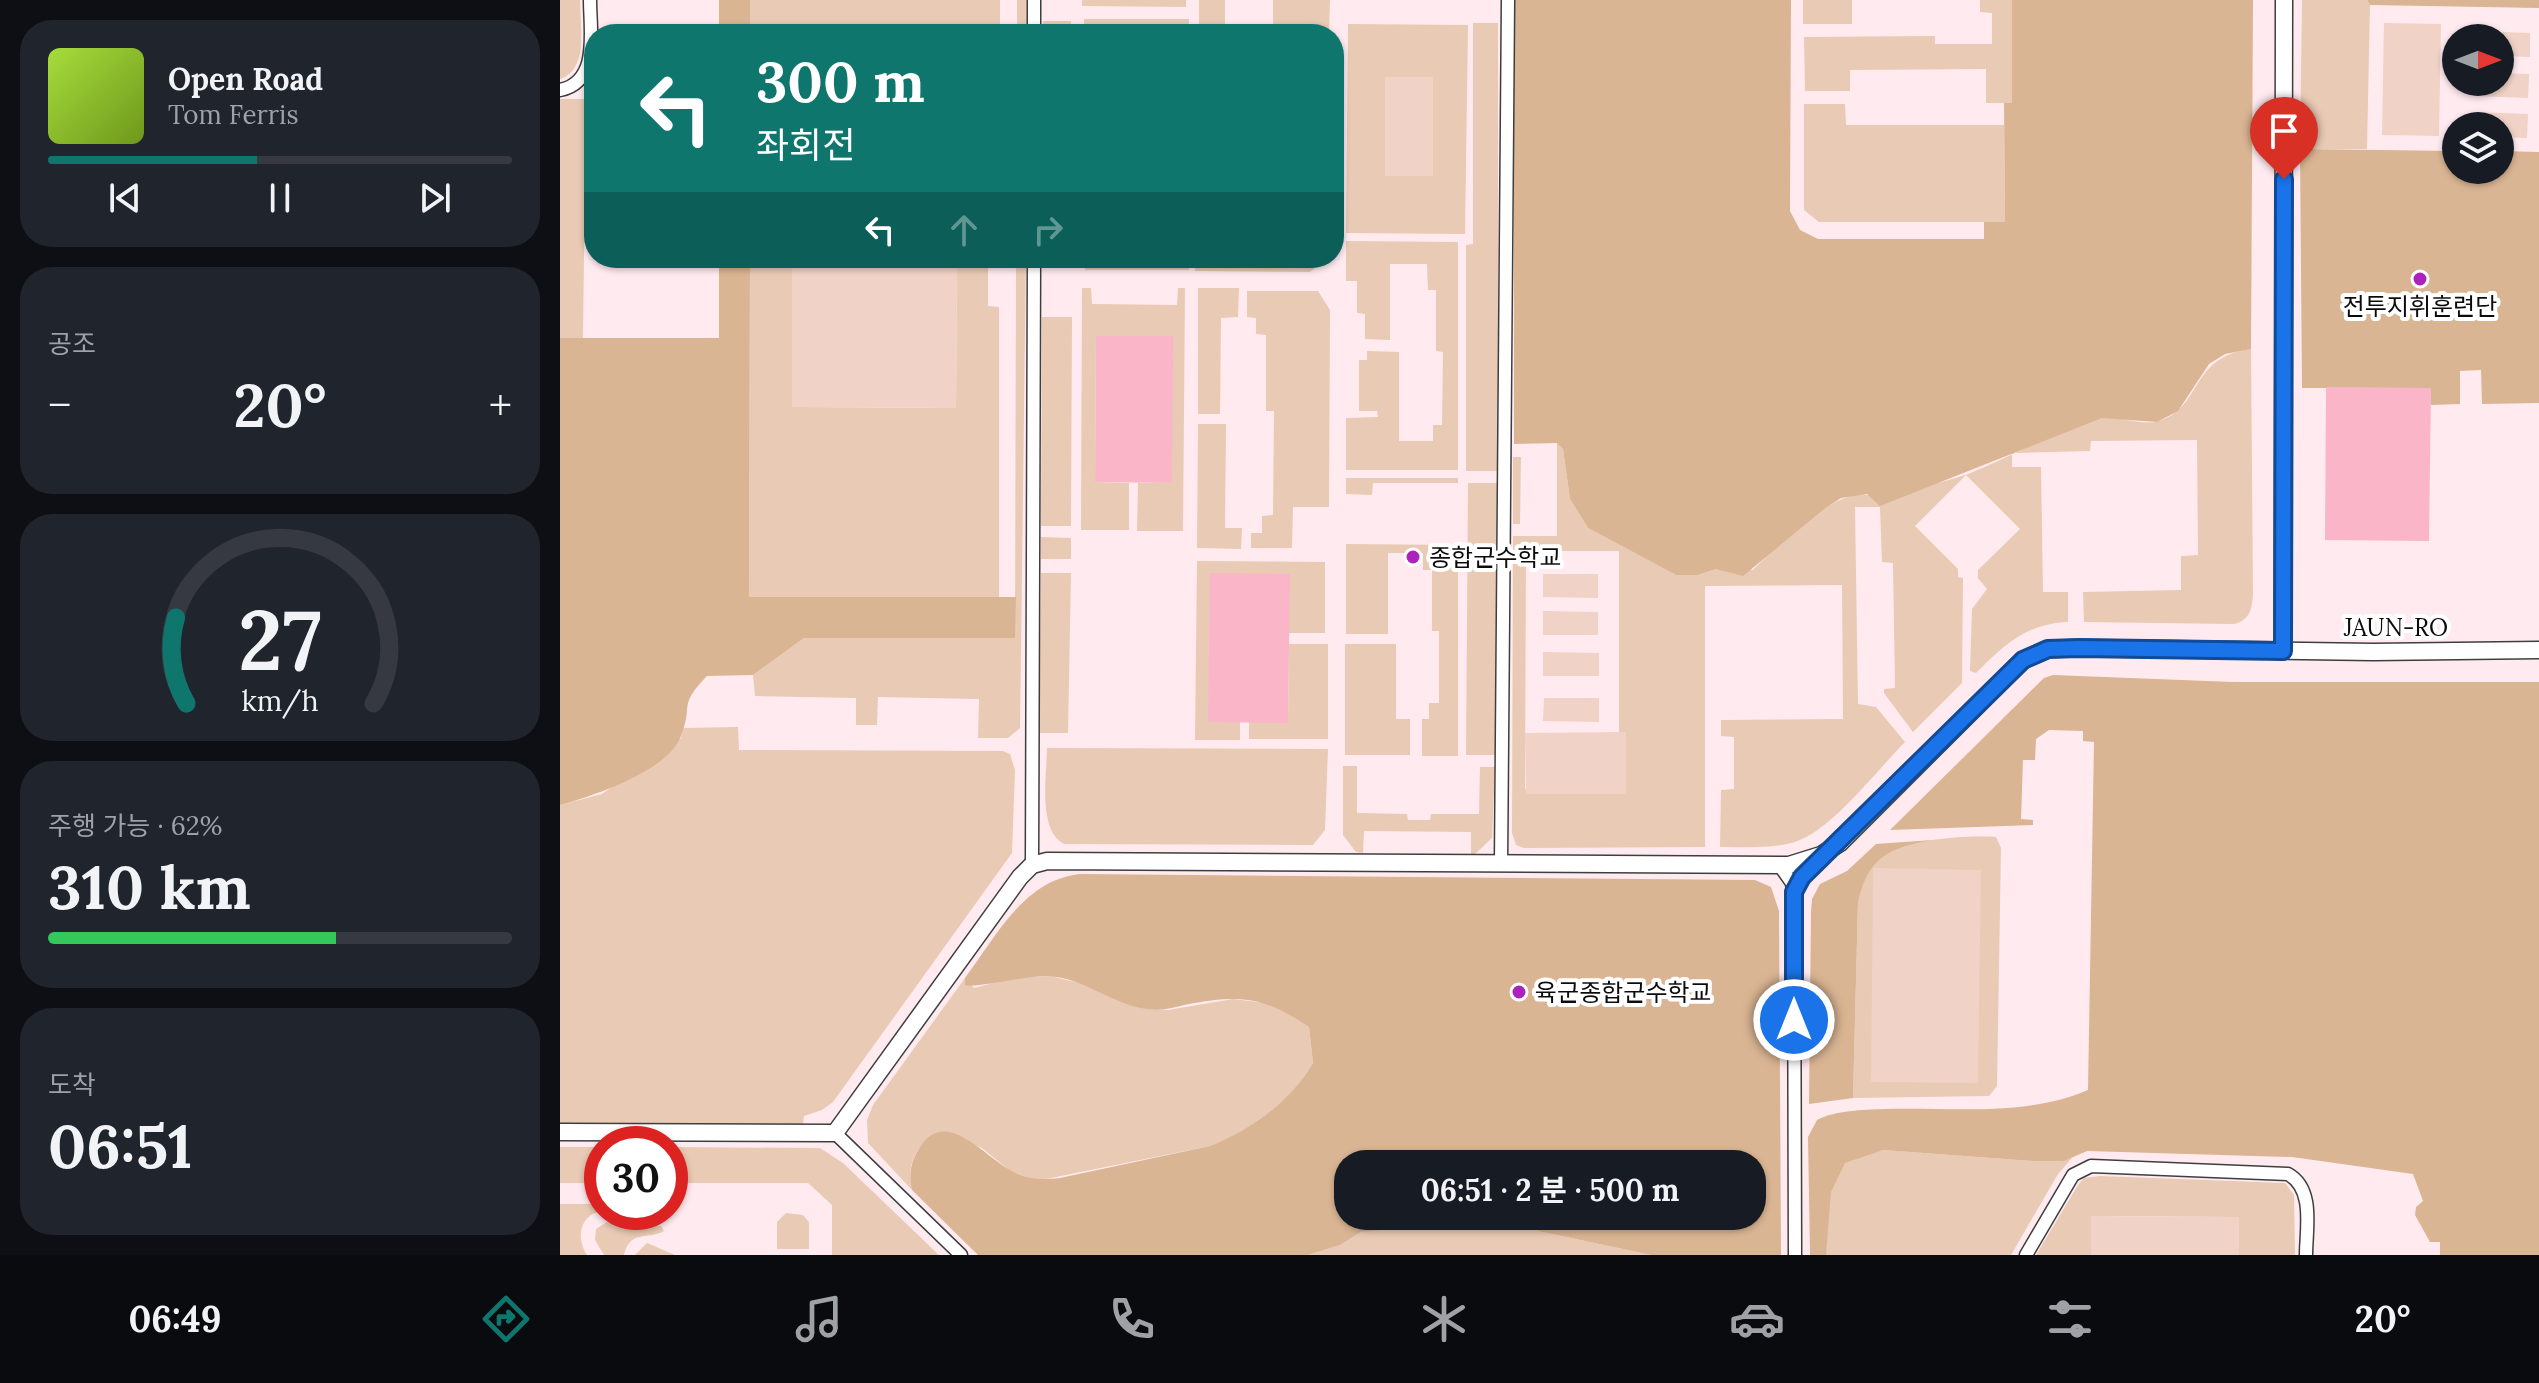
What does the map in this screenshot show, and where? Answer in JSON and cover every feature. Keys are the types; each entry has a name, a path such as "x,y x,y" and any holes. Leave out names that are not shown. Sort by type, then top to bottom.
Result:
{"street":[{"path":"589,24 590,0"},
{"path":"1034,0 1034,24"},
{"path":"1501,864 1508,0"},
{"path":"2283,651 2284,0"},
{"path":"560,90 574,85 584,74"},
{"path":"835,1133 1032,865 1034,268"},
{"name":"JAUN-RO","path":"1821,855 1840,843 2023,660 2035,653 2079,648 2539,650"},
{"path":"1032,865 1062,859 1780,866 1821,855"},
{"path":"1794,892 1821,855"},
{"path":"1780,866 1794,892 1795,1255"},
{"path":"560,1132 835,1133 961,1255"},
{"path":"2026,1255 2073,1175 2091,1166 2288,1174 2302,1185 2306,1196 2306,1255"}],"shaded area":[{"path":"560,0 580,0 581,46 575,66 560,79"},
{"path":"719,0 750,0 750,24 719,24"},
{"path":"750,0 1000,0 1000,24 750,24"},
{"path":"1017,0 1028,0 1028,24 1017,24"},
{"path":"1082,0 1186,0 1186,7 1082,6"},
{"path":"1199,0 1225,0 1225,24 1199,24"},
{"path":"1273,0 1330,0 1329,24 1273,24"},
{"path":"1514,0 1791,0 1790,211 1800,230 1818,239 1984,239 1984,222 2005,222 2004,103 2012,103 2012,0 2253,0 2251,349 2225,354 2209,364 2178,411 2157,422 2102,418 1880,506 1867,494 1841,498 1743,576 1716,569 1698,575 1676,575 1588,528 1570,499 1563,449 1557,443 1514,444"},
{"path":"1803,0 1852,0 1852,24 1803,24"},
{"path":"1980,0 2012,0 2012,103 1986,103 1986,69 1850,70 1850,91 1805,91 1804,37 1935,36 1935,44 1992,44 1992,13 1980,12"},
{"path":"2302,0 2367,0 2370,5 2367,149 2300,149"},
{"path":"2367,0 2539,0 2539,8 2370,5"},
{"path":"1084,19 1189,19 1189,24 1084,24"},
{"path":"1043,21 1071,21 1071,24 1043,24"},
{"path":"1473,23 1498,23 1498,471 1466,471 1466,245 1473,244"},
{"path":"2384,23 2441,24 2439,136 2382,135"},
{"path":"1348,24 1468,25 1465,234 1346,233"},
{"path":"2514,32 2530,33 2530,57 2514,56"},
{"path":"2514,73 2529,74 2528,98 2473,96 2514,96"},
{"path":"1385,77 1433,77 1433,176 1385,176"},
{"path":"560,99 584,99 583,338 560,338"},
{"path":"1804,104 1845,104 1846,125 2004,125 2005,222 1819,222 1804,210"},
{"path":"2514,113 2528,114 2527,138 2514,138"},
{"path":"2300,149 2442,151 2442,184 2514,184 2514,151 2539,152 2539,403 2482,404 2481,370 2460,371 2460,404 2431,405 2430,388 2302,388"},
{"path":"1346,241 1458,242 1458,470 1346,470 1346,418 1378,417 1377,411 1359,411 1359,360 1367,360 1367,351 1399,352 1399,441 1433,441 1433,425 1442,425 1443,352 1436,351 1436,290 1428,290 1427,264 1390,264 1390,340 1365,339 1365,314 1357,313 1357,281 1346,281"},
{"path":"719,268 750,268 749,597 1016,597 1015,638 804,638 753,675 707,676 689,700 681,736 661,760 628,780 560,805 560,338 719,338"},
{"path":"750,268 792,268 792,407 956,408 957,268 988,268 988,306 999,307 999,597 749,597"},
{"path":"792,268 957,268 956,408 792,407"},
{"path":"1016,268 1026,268 1020,728 1008,738 978,738 979,699 878,697 877,725 856,725 856,698 755,696 753,675 804,638 1015,638"},
{"path":"1085,268 1189,268 1189,270"},
{"path":"1195,268 1315,268 1310,272 1195,271"},
{"path":"1082,288 1091,288 1092,304 1177,305 1178,288 1185,288 1183,531 1137,531 1138,483 1172,483 1172,336 1096,336 1095,482 1129,483 1129,530 1081,530"},
{"path":"1198,288 1239,288 1238,317 1221,318 1220,414 1198,414"},
{"path":"1247,291 1318,291 1330,310 1329,507 1293,507 1292,548 1251,548 1251,533 1262,533 1262,516 1273,515 1274,411 1266,411 1266,335 1256,334 1256,318 1247,317"},
{"path":"1042,317 1072,317 1071,526 1041,526"},
{"path":"2251,349 2253,594 2251,609 2244,620 2234,624 2084,622 2083,592 2181,590 2181,556 2198,555 2197,440 2091,441 2090,451 2015,453 2098,419 2145,423 2159,421 2183,405 2206,372 2217,362 2231,354"},
{"path":"1198,424 1226,424 1225,528 1242,528 1241,549 1197,548"},
{"path":"1557,442 1563,449 1570,499 1588,528 1676,575 1698,575 1716,569 1753,570 1809,519 1843,499 1859,495 1873,497 1945,481 2012,454 2012,467 2041,467 2043,592 2068,592 2068,622 2028,631 1976,673 1970,671 1972,609 1987,589 1978,578 1978,570 2020,529 1966,475 1915,526 1958,569 1958,577 1963,578 1962,683 1913,732 1884,693 1884,689 1895,688 1893,563 1882,562 1880,507 1855,507 1858,704 1876,707 1905,742 1824,825 1786,844 1720,847 1721,790 1734,789 1734,737 1721,736 1721,720 1843,719 1842,585 1705,586 1705,847 1524,848 1516,845 1512,833 1513,536 1557,536","holes":["1526,551 1619,551 1619,732 1625,732 1525,789"]},
{"path":"1513,457 1521,457 1520,524 1513,524"},
{"path":"1346,478 1458,478 1458,483 1373,483 1372,495 1346,494"},
{"path":"1468,483 1497,483 1495,755 1466,755"},
{"path":"1041,537 1071,538 1071,559 1041,559"},
{"path":"1346,544 1458,545 1458,756 1422,756 1422,719 1429,719 1429,703 1439,703 1439,631 1432,631 1432,570 1423,570 1423,553 1388,553 1388,634 1346,634"},
{"path":"1197,561 1325,562 1325,633 1289,633 1289,574 1209,722 1240,722 1240,740 1195,740"},
{"path":"1041,573 1071,573 1068,733 1039,733"},
{"path":"1543,574 1598,574 1598,598 1543,597"},
{"path":"1543,611 1598,612 1598,635 1543,635"},
{"path":"1289,644 1328,644 1328,739 1249,739 1249,722 1288,722"},
{"path":"1345,644 1396,644 1396,719 1410,719 1410,755 1345,755"},
{"path":"1543,652 1599,653 1599,676 1543,676"},
{"path":"2053,675 2233,682 2539,682 2539,1255 2440,1255 2440,1242 2430,1242 2415,1215 2416,1207 2423,1201 2413,1174 2292,1157 2087,1151 2064,1161 2032,1161 1883,1150 1845,1163 1831,1192 1826,1255 1810,1255 1808,1137 1817,1120 1859,1110 2013,1107 2039,1104 2088,1090 2094,742 2083,741 2083,731 2049,730 2036,739 2035,760 2023,760 2021,819 2033,820 2033,825 1890,830 2044,678"},
{"path":"1544,698 1599,698 1599,722 1543,721"},
{"path":"738,727 739,750 1003,751 1010,754 1015,770 1012,853 833,1102 822,1110 804,1116 803,1124 560,1125 560,805 602,794 681,738 683,728"},
{"path":"1626,732 1626,794 1526,794 1525,733"},
{"path":"1047,748 1328,749 1325,830 1313,845 1064,844 1050,827 1047,814"},
{"path":"1343,766 1357,766 1357,813 1407,814 1408,820 1430,820 1431,814 1479,814 1480,767 1495,767 1492,838 1474,855 1471,854 1471,832 1364,831 1363,853 1356,852 1343,835"},
{"path":"1996,837 2001,848 1997,1086 1989,1096 1853,1098 1858,902 1863,877 1872,864 1903,847 1942,839"},
{"path":"1933,840 1893,851 1883,857 1862,886 1858,902 1853,1098 1809,1104 1812,899 1820,884 1847,871 1876,844"},
{"path":"1873,868 1981,870 1978,1083 1871,1082"},
{"path":"1081,874 1755,880 1771,887 1779,911 1781,1255 1651,1255 1537,1230 1766,1230 1766,1150 1334,1150 1334,1230 1381,1230 1361,1232 1340,1245 1308,1255 978,1255 912,1190 912,1164 929,1137 941,1132 953,1133 1018,1174 1035,1179 1060,1178 1210,1146 1225,1140 1281,1102 1313,1063 1309,1027 1280,1010 1255,1001 1212,1000 1153,1010 1121,1002 1074,981 1048,976 965,985 965,978 1013,912 1027,898 1061,878"},
{"path":"1051,976 1087,985 1145,1009 1168,1010 1233,999 1274,1004 1309,1027 1313,1063 1293,1090 1269,1113 1240,1132 1210,1146 1036,1181 1009,1170 982,1148 944,1132 928,1140 916,1154 910,1171 912,1190 868,1143 867,1120 873,1105 965,978 974,988 1016,977"},
{"path":"560,1147 584,1147 584,1183 560,1183"},
{"path":"688,1147 820,1148 843,1163 939,1255 832,1255 832,1205 808,1183 688,1183"},
{"path":"1883,1150 2032,1161 2072,1158 2058,1174 2011,1255 1826,1255 1828,1206 1839,1170 1854,1157"},
{"path":"2084,1178 2285,1183 2294,1195 2295,1255 2239,1255 2239,1217 2092,1216 2091,1255 2036,1255 2078,1185"},
{"path":"560,1204 584,1204 581,1242 587,1255 560,1255"},
{"path":"786,1213 803,1215 809,1222 809,1249 777,1249 777,1222"},
{"path":"2091,1216 2239,1217 2239,1255 2091,1255"},
{"path":"596,1230 664,1231 635,1238 624,1255 604,1255 595,1240"},
{"path":"1537,1230 1651,1255 1308,1255 1340,1245 1361,1232"},
{"path":"647,1243 675,1255 635,1255"}],"sand":[{"path":"1096,336 1173,336 1172,483 1095,482"},
{"path":"2326,387 2431,388 2429,541 2325,540"},
{"path":"1210,573 1290,574 1288,723 1208,722"}],"place":[{"name":"전투지휘훈련단","path":"2420,279"},
{"name":"종합군수학교","path":"1413,557"},
{"name":"육군종합군수학교","path":"1519,992"}],"route":[{"path":"1794,1020 1794,892 1802,877 2023,660 2048,649 2283,651 2284,179"}]}
